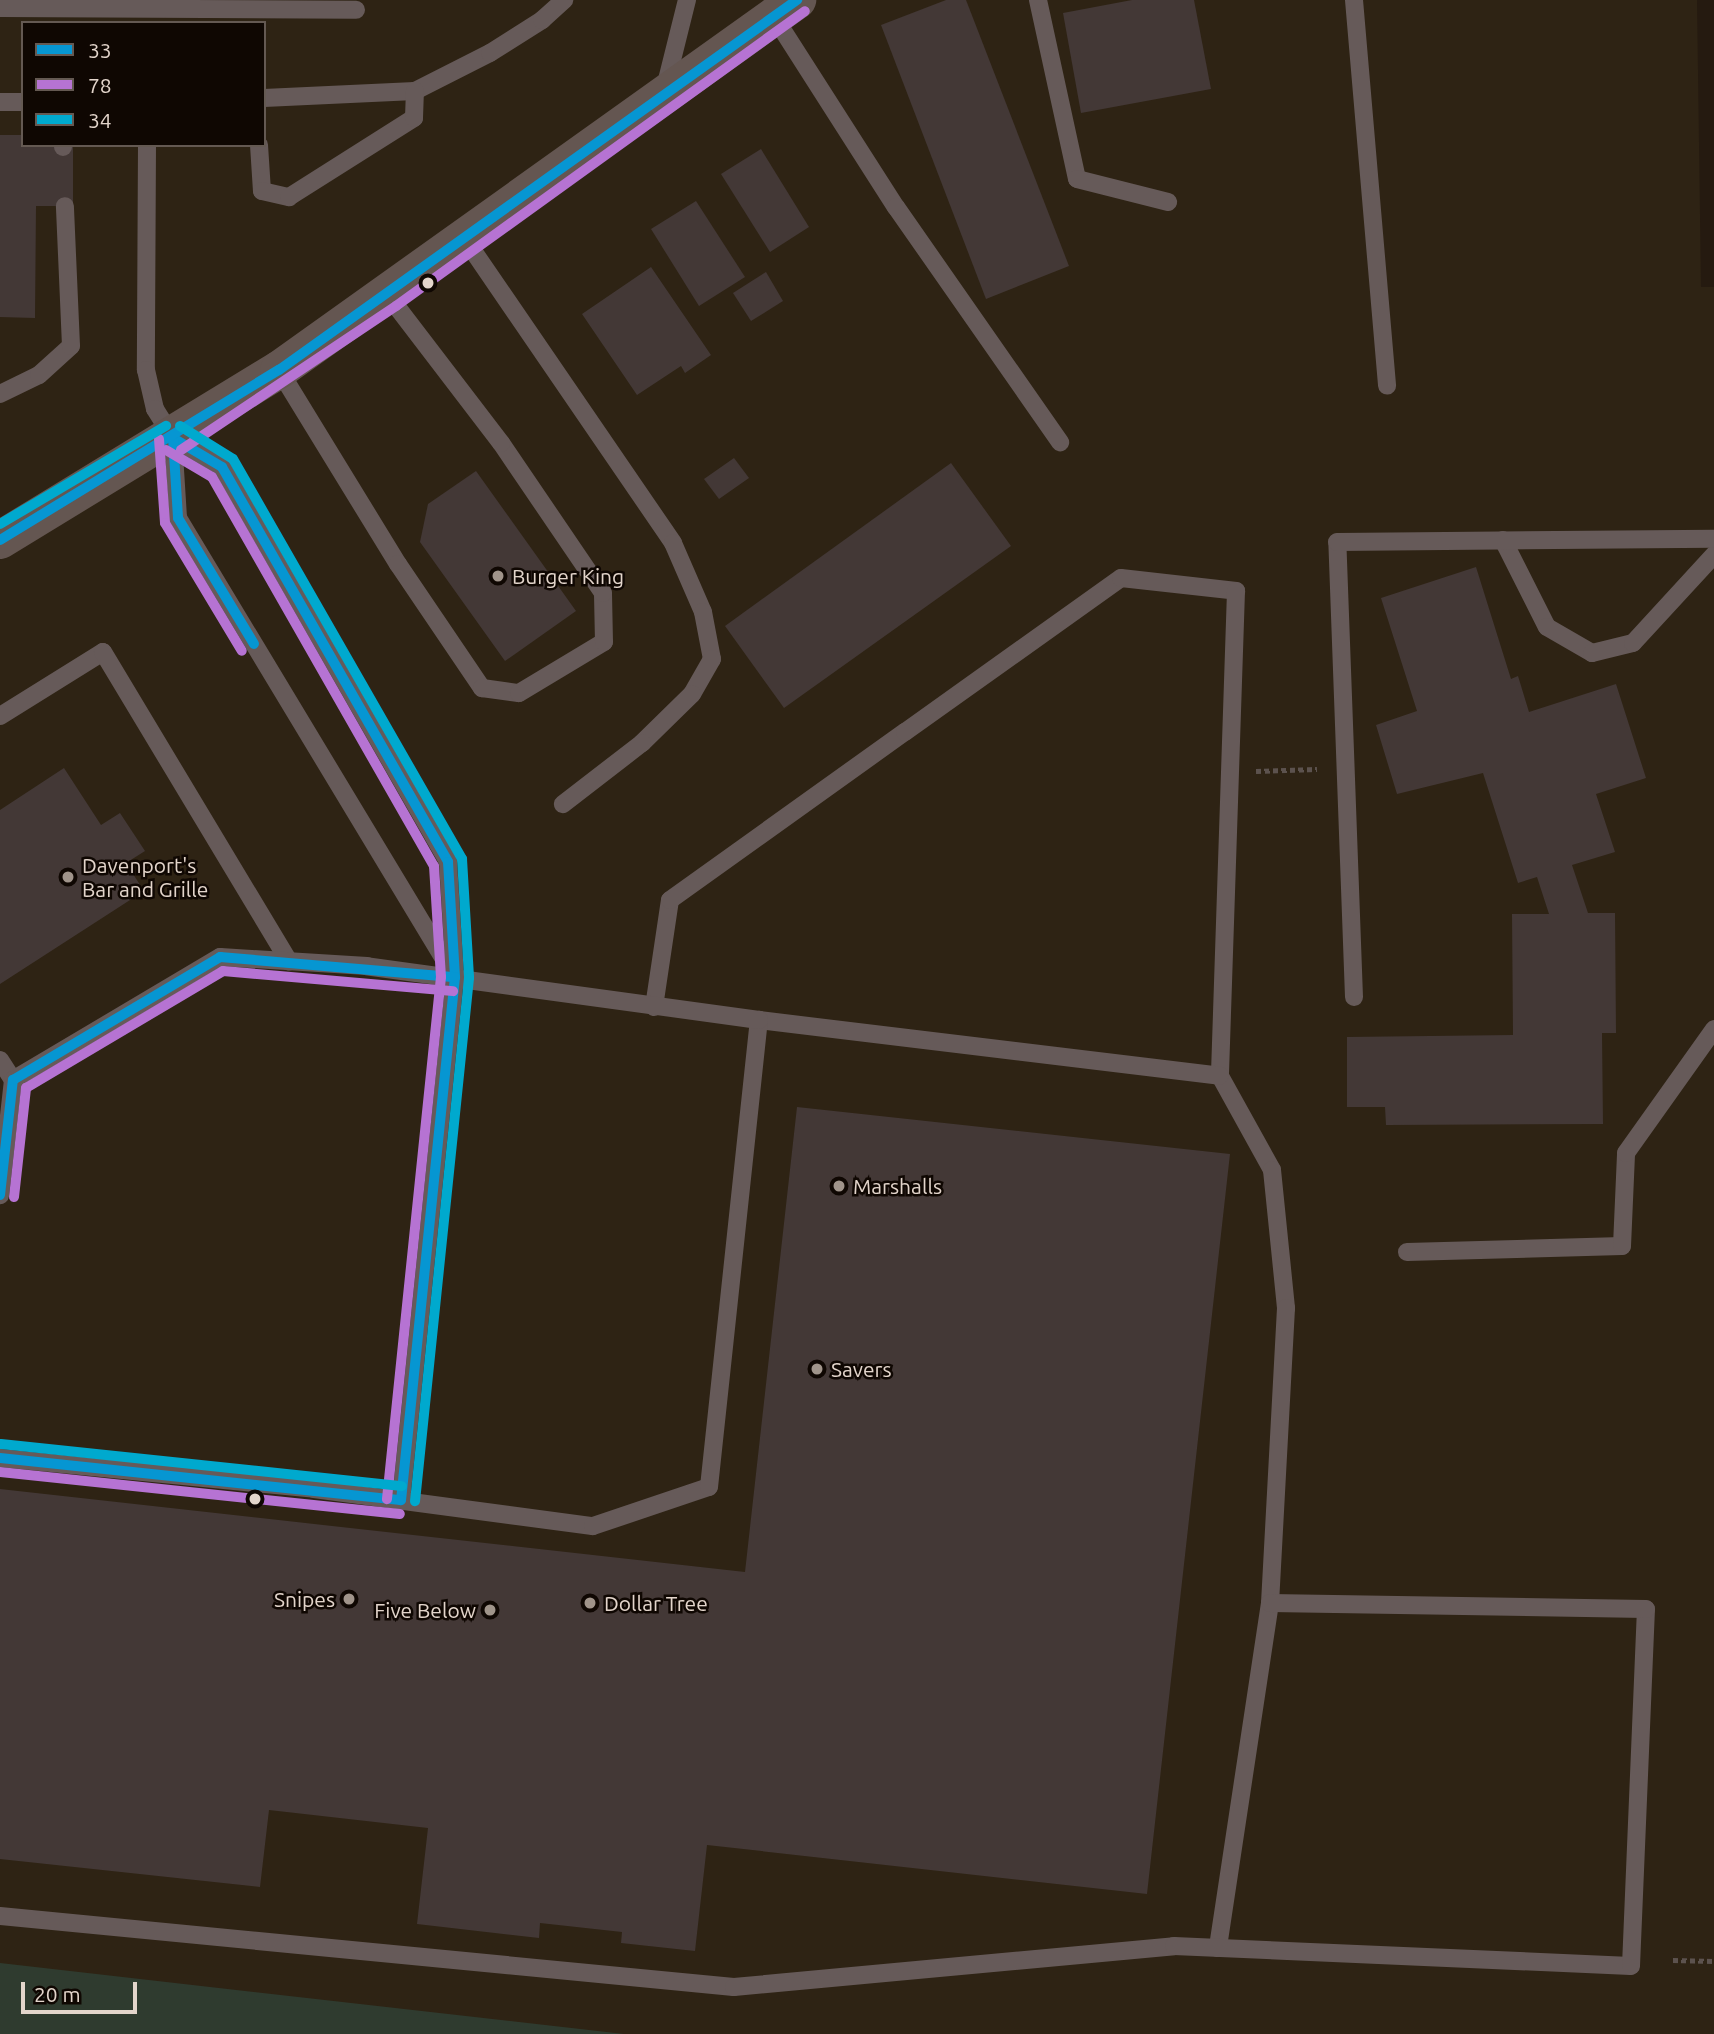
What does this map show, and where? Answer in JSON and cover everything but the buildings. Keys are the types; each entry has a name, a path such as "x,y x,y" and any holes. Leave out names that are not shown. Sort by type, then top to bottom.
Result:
{"highway":[{"path":"0,540 173,438 279,370 662,99 778,6"}],"lane":[{"path":"266,97 415,91 490,53 542,20 564,0"},
{"path":"662,99 687,0"},
{"path":"1038,0 1077,179 1168,202"},
{"path":"1353,0 1387,386"},
{"path":"778,6 896,207 1060,442"},
{"path":"0,8 356,10"},
{"path":"259,147 262,191 289,197 414,118 415,91"},
{"path":"0,102 21,102"},
{"path":"147,147 146,370 155,409 173,438 222,467 448,862 455,977 401,1500"},
{"path":"0,394 39,375 71,346 65,206"},
{"path":"465,239 673,542 704,612 712,659 692,694 642,743 563,804"},
{"path":"279,370 398,564 482,688 519,693 604,642 603,593 501,443 388,295"},
{"path":"173,438 178,518 455,977"},
{"path":"1354,997 1337,542 1714,539"},
{"path":"1503,541 1546,627 1592,653 1633,643 1714,555"},
{"path":"654,1007 670,900 1121,578 1236,591 1220,1076 1272,1170 1286,1308 1270,1603 1218,1948"},
{"path":"0,716 103,652 289,961"},
{"path":"13,1080 220,957 455,977 654,1007 1220,1076"},
{"path":"0,1458 401,1500 593,1526 709,1487 759,1020"},
{"path":"1407,1252 1622,1246 1626,1153 1714,1029"},
{"path":"0,1060 13,1080 0,1195"},
{"path":"0,1916 734,1987 1174,1946 1631,1966 1646,1609 1270,1603"}],"path":[{"path":"1230,772 1346,768"},
{"path":"1673,1960 1714,1961"}],"shaded area":[{"path":"0,0 1697,0 1701,287 1714,287 1714,2034 341,2034 0,2004"}],"green space":[{"path":"0,1963 624,2034 0,2034"}],"transit line":[{"name":"33","path":"0,540 279,370 797,0"},
{"name":"78","path":"181,450 396,306 805,11"},
{"name":"34","path":"0,524 166,426"},
{"name":"34","path":"180,426 233,459 462,859 469,978 415,1501"},
{"name":"33","path":"173,438 222,467 448,862 455,977 401,1500"},
{"name":"33","path":"173,438 178,518 254,644"},
{"name":"78","path":"159,439 165,523 242,651"},
{"name":"78","path":"166,450 212,477 434,866 441,977 387,1499"},
{"name":"33","path":"0,1195 13,1080 220,957 455,977"},
{"name":"78","path":"14,1197 26,1088 223,971 453,991"},
{"name":"34","path":"1,1444 402,1486"},
{"name":"33","path":"0,1458 401,1500"},
{"name":"78","path":"0,1472 400,1514"}],"place":[{"name":"Burger King","path":"498,576"},
{"name":"Davenport's Bar and Grille","path":"68,877"},
{"name":"Marshalls","path":"839,1186"},
{"name":"Savers","path":"817,1369"},
{"name":"Snipes","path":"349,1599"},
{"name":"Dollar Tree","path":"590,1603"},
{"name":"Five Below","path":"490,1610"}]}
